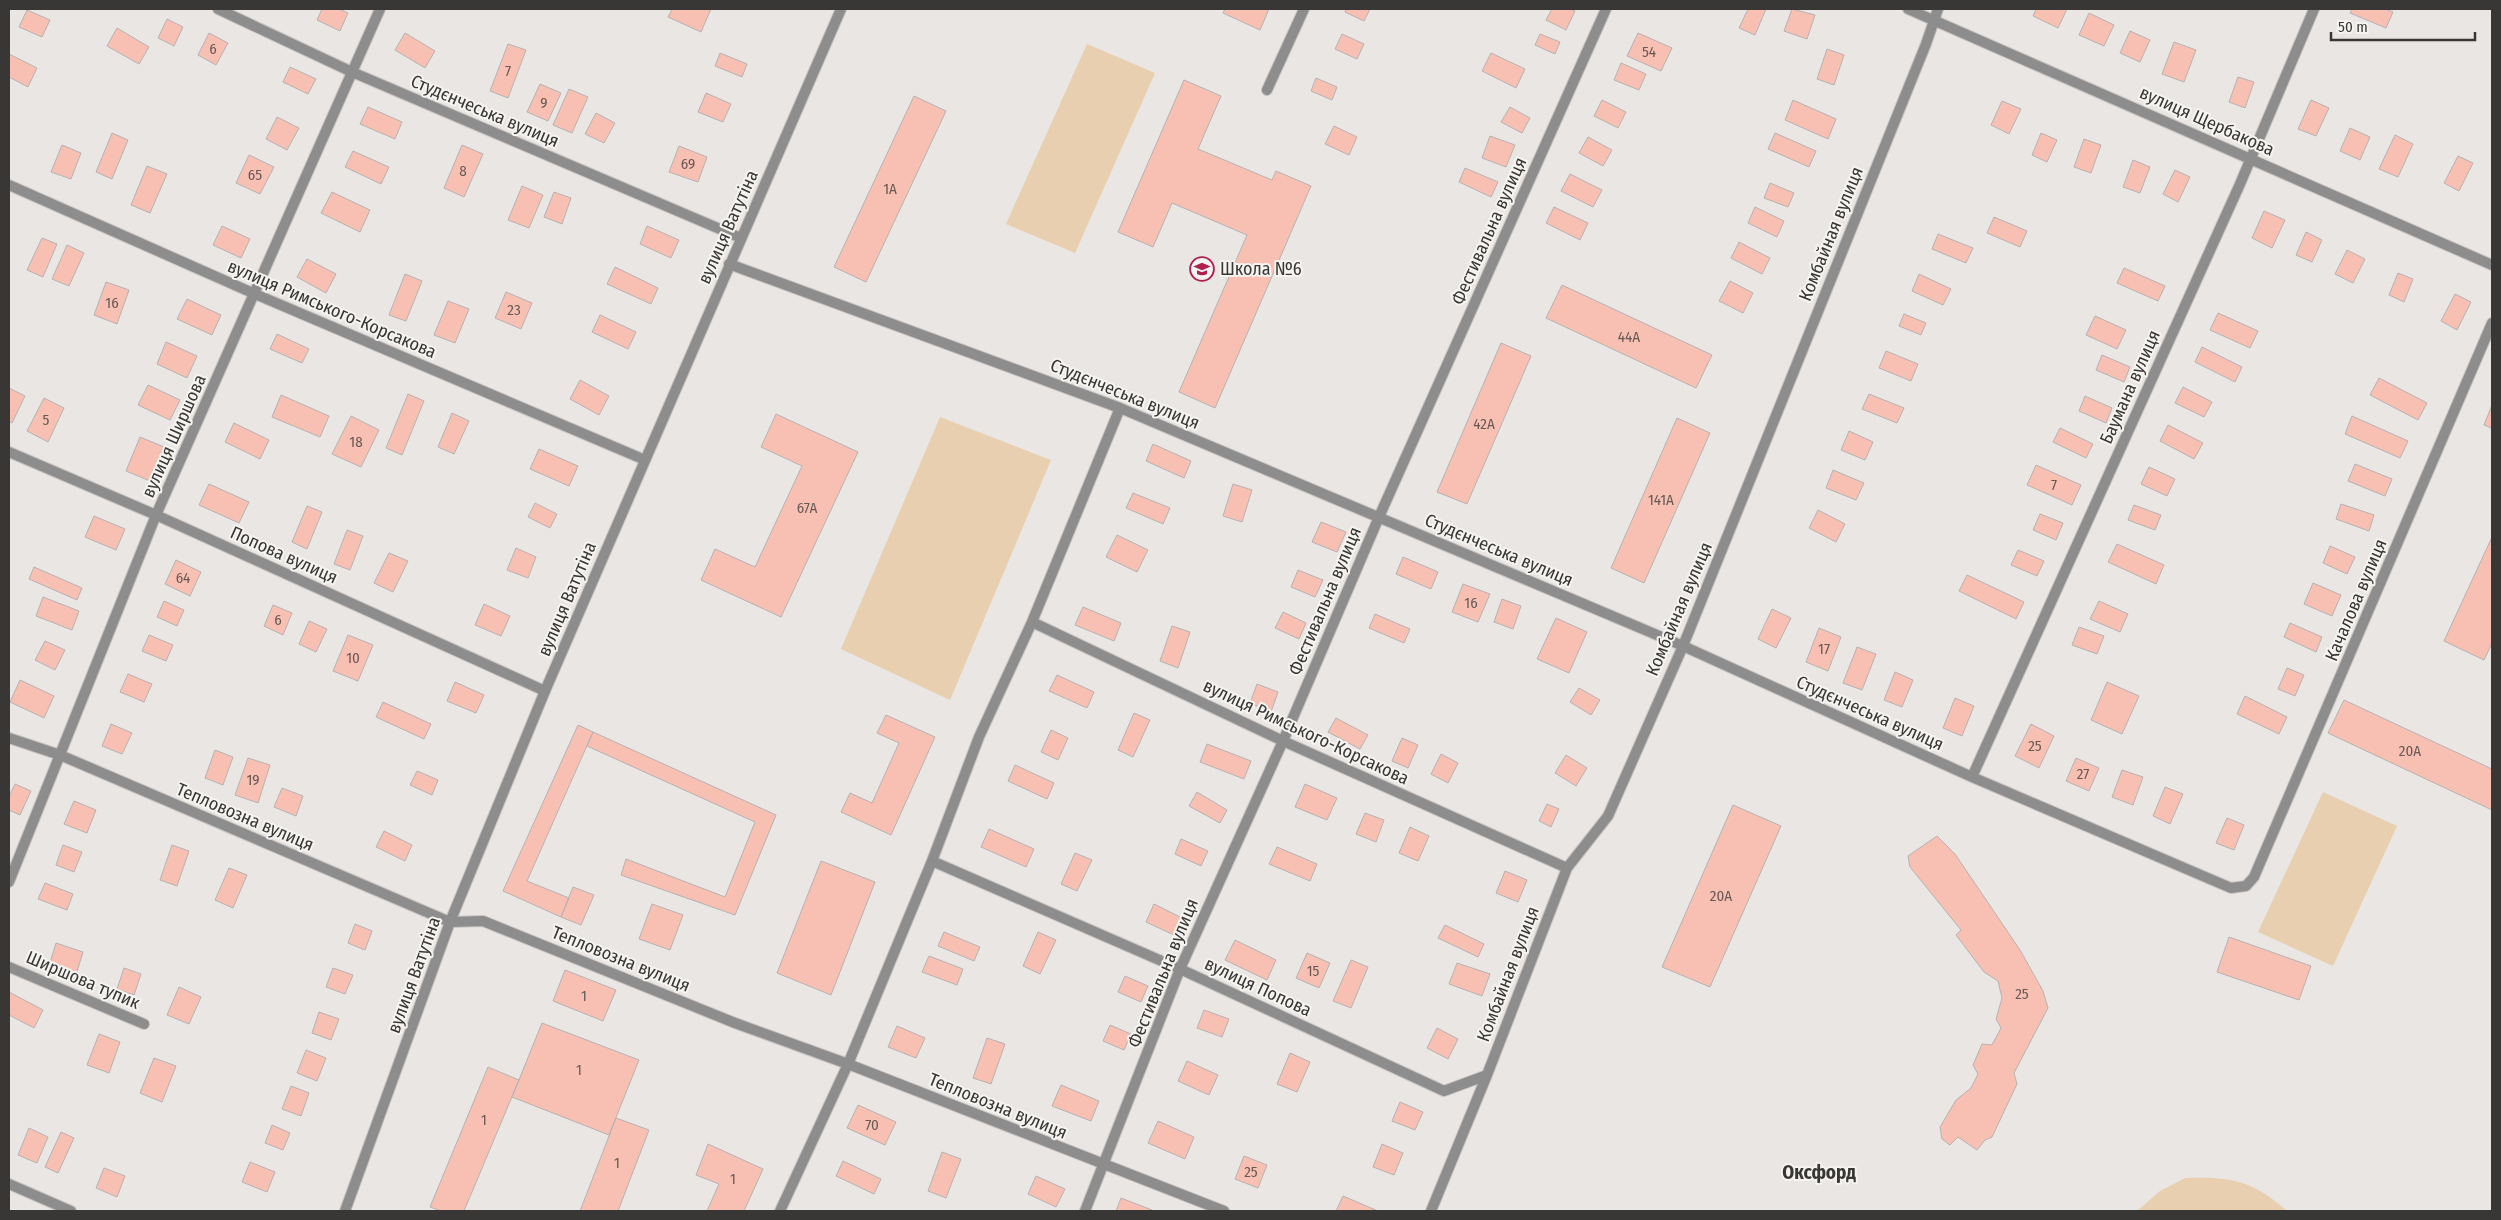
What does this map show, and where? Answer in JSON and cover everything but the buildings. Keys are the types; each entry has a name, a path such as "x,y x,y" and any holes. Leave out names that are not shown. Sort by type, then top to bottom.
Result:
{"street":[{"name":"Студєнчеська вулиця","path":"218,9 352,72 741,238"},
{"name":"вулиця Ширшова","path":"9,882 156,515 380,9"},
{"name":"вулиця Ватутіна","path":"346,1211 450,922 545,690 841,9"},
{"path":"1267,90 1304,9"},
{"name":"Фестивальна вулиця","path":"1085,1211 1180,969 1283,741 1378,517 1606,9"},
{"name":"вулиця Щербакова","path":"1908,9 2492,265"},
{"name":"Комбайная вулиця","path":"1431,1211 1487,1075 1567,868 1608,816 1683,646 1926,44 1938,9"},
{"name":"Баумана вулиця","path":"1972,777 2251,158 2314,9"},
{"name":"вулиця Римського-Корсакова","path":"9,185 255,294 645,460"},
{"name":"Студєнчеська вулиця","path":"729,264 1120,408 1683,646 1972,777 2231,888 2246,886"},
{"name":"Качалова вулиця","path":"2246,886 2254,877 2492,323"},
{"path":"780,1211 848,1064 932,861 980,738 1032,622 1120,408"},
{"name":"Попова вулиця","path":"9,452 156,515 545,690"},
{"name":"вулиця Римського-Корсакова","path":"1032,622 1283,741 1567,868"},
{"name":"Тепловозна вулиця","path":"9,738 60,755 450,922 483,921 735,1023 848,1064 1104,1166 1224,1211"},
{"name":"вулиця Попова","path":"932,861 1180,969 1444,1091 1487,1075"},
{"name":"Ширшова тупик","path":"9,967 144,1024"},
{"path":"9,1184 71,1211"}],"shaded area":[{"path":"1087,44 1155,73 1075,253 1006,224"},
{"path":"940,417 1051,460 950,700 841,649"},
{"path":"2323,792 2397,826 2333,966 2258,932"},
{"path":"2185,1178 2215,1178 2240,1183 2263,1193 2287,1211 2137,1211 2160,1191"}],"place":[{"name":"Школа №6","path":"1202,269"}],"district":[{"name":"Оксфорд","path":"1819,1172"}]}
